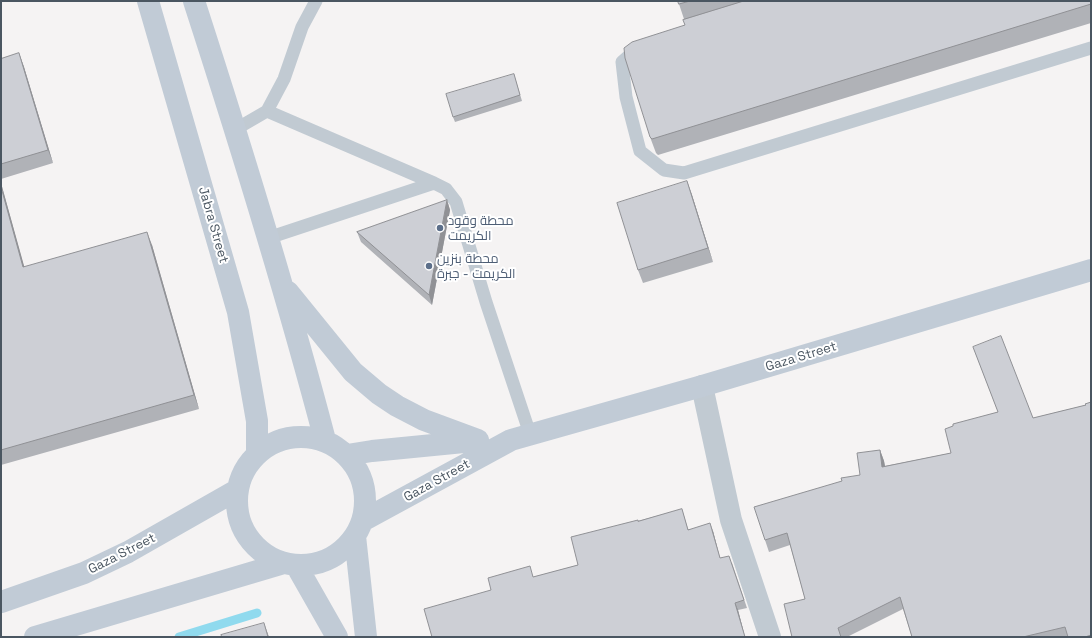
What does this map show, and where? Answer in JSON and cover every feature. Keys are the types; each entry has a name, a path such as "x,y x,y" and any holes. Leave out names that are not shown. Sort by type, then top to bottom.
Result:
{"main road":[{"name":"Jabra Street","path":"148,1 238,312 257,421 257,454"},
{"path":"194,1 236,129 282,285 325,440"},
{"name":"Gaza Street","path":"347,455 372,451 520,437 702,386 1091,270"},
{"path":"282,285 353,372 379,394 397,406 424,420 478,440"},
{"path":"337,637 290,564 263,552 246,536 237,514 237,490 244,470 257,454 277,441 301,436 325,440 336,446 347,455 360,474 366,498 359,529 366,637"},
{"name":"Gaza Street","path":"359,529 520,437"},
{"name":"Gaza Street","path":"1,602 84,573 128,552 237,490"},
{"path":"35,637 290,564 314,564 330,558 344,549 359,529"}],"street":[{"path":"702,386 731,520 770,637"}],"lane":[{"path":"236,129 267,111 284,80 302,26 316,1"},
{"path":"652,40 644,42 622,62 626,97 640,151 664,170 684,173 1091,48"},
{"path":"267,111 446,189 456,202 486,302 520,437"},
{"path":"268,238 434,183"}],"building":[{"path":"678,1 690,1 679,4"},
{"path":"744,1 1091,1 1091,4 652,139 650,137 625,58 624,48 632,42 685,25 683,20"},
{"path":"19,53 48,150 1,164 1,59"},
{"path":"514,74 520,95 453,117 446,94"},
{"path":"687,181 708,248 638,270 617,203"},
{"path":"1,187 23,267 147,232 194,395 1,450"},
{"path":"447,200 429,295 357,232"},
{"path":"1001,336 1033,418 1086,405 1085,404 1091,402 1091,635 1085,637 1068,637 1065,627 1023,637 912,637 900,597 838,628 841,637 792,637 784,604 805,599 787,533 765,540 754,507 842,481 841,478 860,475 857,453 880,450 882,467 951,453 945,429 953,426 953,424 998,412 973,347"},
{"path":"682,509 688,530 710,523 720,558 729,556 744,600 735,603 745,637 432,637 424,609 491,590 488,578 530,566 533,577 578,565 571,537"},
{"path":"264,623 268,637 222,637 221,635"}],"waterway":[{"path":"179,637 257,613"}],"place":[{"name":"محطة وقود الكريمت","path":"440,228"},
{"name":"محطة بنزين الكريمت - جبرة","path":"429,266"}]}
